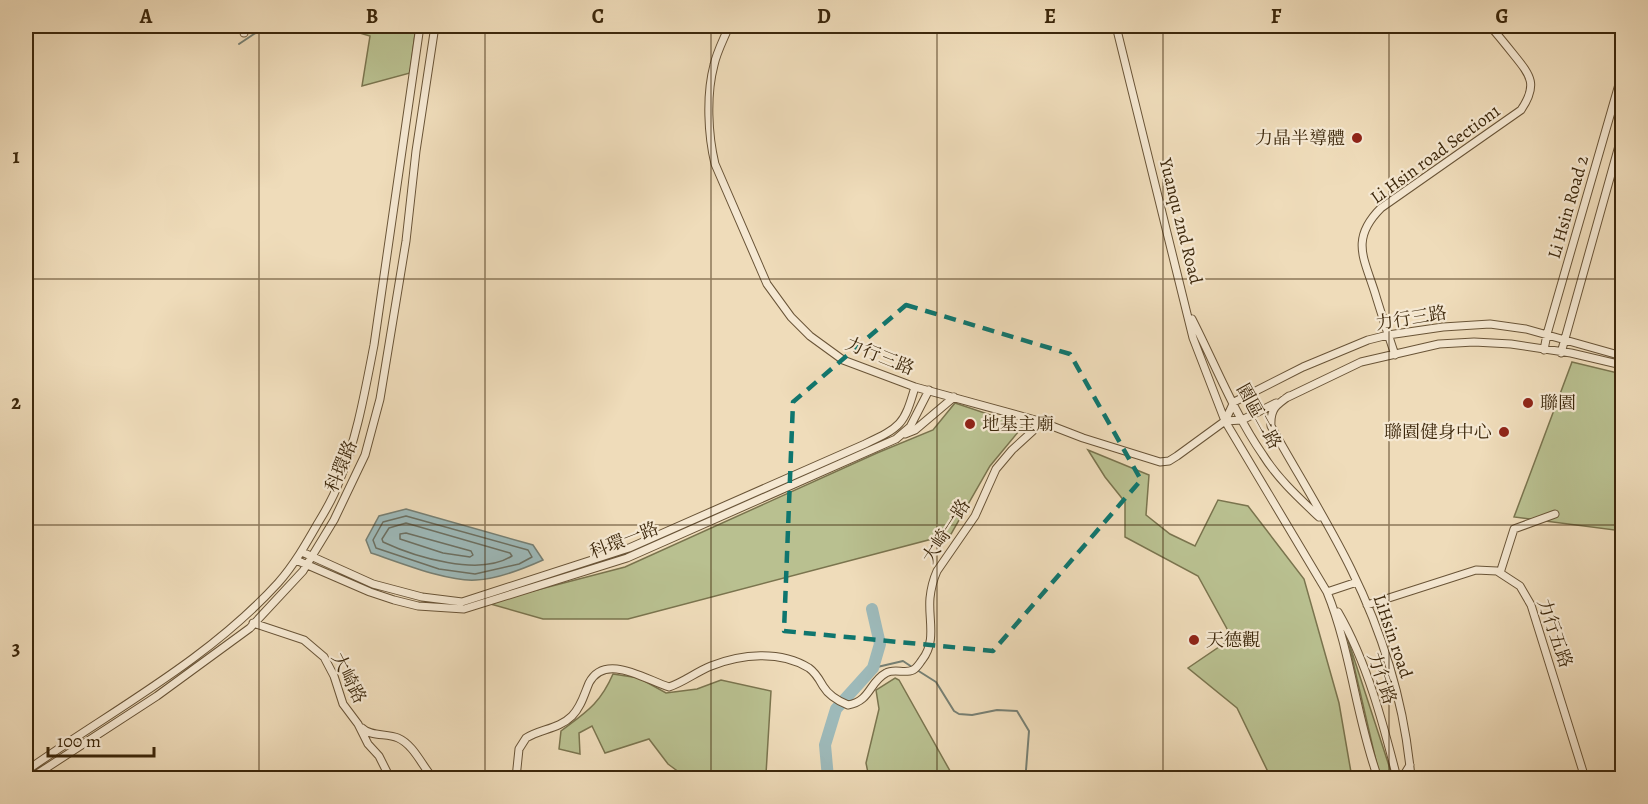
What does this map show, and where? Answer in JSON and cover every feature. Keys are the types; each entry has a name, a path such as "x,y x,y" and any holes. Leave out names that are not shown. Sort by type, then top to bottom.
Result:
{"street":[{"name":"力行三路","path":"729,26 713,68 709,114 711,147 715,164 767,284 791,317 810,336 843,360 915,387 1039,421 1083,438 1160,462 1169,461 1226,421 1242,420 1361,362 1439,344 1474,342 1511,344 1623,365"},
{"name":"Yuanqu 2nd Road","path":"1116,26 1193,338 1226,421"},
{"name":"Li Hsin road Section1","path":"1395,355 1365,269 1362,252 1364,235 1371,218 1381,208 1521,110 1531,93 1530,74 1490,26"},
{"name":"科環路","path":"32,778 157,696 229,644 253,623 310,561 349,490 365,455 380,399 390,348 435,28"},
{"name":"科環路","path":"26,771 152,687 241,620 278,583 302,552 339,484 351,448 374,345 419,29"},
{"name":"Li Hsin Road 2","path":"1544,350 1623,74"},
{"name":"Li Hsin Road 2","path":"1561,353 1623,135"},
{"name":"園區二路","path":"1187,308 1242,420 1263,456 1288,488 1326,524"},
{"name":"力行三路","path":"1234,402 1303,367 1368,340 1443,327 1490,324 1526,328 1623,356"},
{"name":"科環一路","path":"296,560 310,561 373,584 422,597 462,602 629,548 865,444 897,427 904,420 915,387"},
{"path":"900,437 913,421 929,390"},
{"path":"1289,396 1274,406 1271,412 1271,426 1326,524"},
{"name":"科環一路","path":"302,552 310,561 370,592 418,606 464,609 627,558 915,430 954,397"},
{"path":"1226,421 1234,402"},
{"name":"大崎一路","path":"516,778 519,749 525,738 556,726 573,716 592,678 612,668 669,687 710,667 740,656 772,657 793,661 808,668 818,676 825,688 837,700 848,705 863,700 885,673 897,670 910,671 915,668 927,654 932,634 931,589 937,571 975,516 996,469 1012,450 1035,429 1039,421"},
{"name":"園區二路","path":"1226,421 1327,592"},
{"path":"1367,605 1476,570 1500,573 1514,529 1555,514"},
{"name":"LiHsin road","path":"1326,524 1367,605 1396,692 1405,728 1411,778"},
{"name":"力行五路","path":"1500,573 1520,586 1532,605 1585,778"},
{"path":"1357,582 1327,592 1337,617 1361,721 1378,778"},
{"name":"力行路","path":"1327,592 1347,627 1361,660 1397,778"},
{"name":"大崎路","path":"253,623 304,640 324,657 334,676 343,704 358,724 368,744 380,756 390,778"},
{"path":"358,724 364,731 393,736 403,741 433,778"},
{"path":"1402,778 1410,765"}],"highlighted area":[{"path":"906,305 1070,354 1141,480 993,651 784,631 793,402"}],"green space":[{"path":"336,26 416,26 410,73 362,86 370,36"},
{"path":"1572,362 1622,374 1622,531 1514,517"},
{"path":"955,403 1023,426 990,466 951,534 628,619 543,619 487,603 625,567 933,430"},
{"path":"1088,450 1149,475 1146,515 1170,534 1195,546 1218,500 1248,506 1304,579 1339,703 1352,778 1271,778 1237,708 1188,668 1232,638 1198,576 1125,537 1125,502 1105,477"},
{"path":"1348,640 1393,778 1380,778"},
{"path":"613,674 639,678 666,693 697,689 721,680 771,691 766,774 771,778 687,778 668,764 649,739 605,753 592,726 579,733 580,754 559,749 561,731 585,713 597,700"},
{"path":"895,678 899,680 954,778 869,778 866,763 879,709 876,690"}],"water":[{"path":"406,509 533,545 543,560 501,576 464,580 423,571 371,553 366,540 379,516"}],"waterway":[{"path":"239,44 266,26"},
{"path":"828,778 825,745 836,709 873,668 880,644 872,609"},
{"path":"873,668 903,661 912,667"},
{"path":"917,670 936,682 954,711 959,714 972,715 997,710 1017,711 1029,731 1026,770 1028,778"}],"place":[{"name":"力晶半導體","path":"1357,138"},
{"name":"聯園","path":"1528,403"},
{"name":"地基主廟","path":"970,424"},
{"name":"聯園健身中心","path":"1504,432"},
{"name":"天德觀","path":"1194,640"}]}
